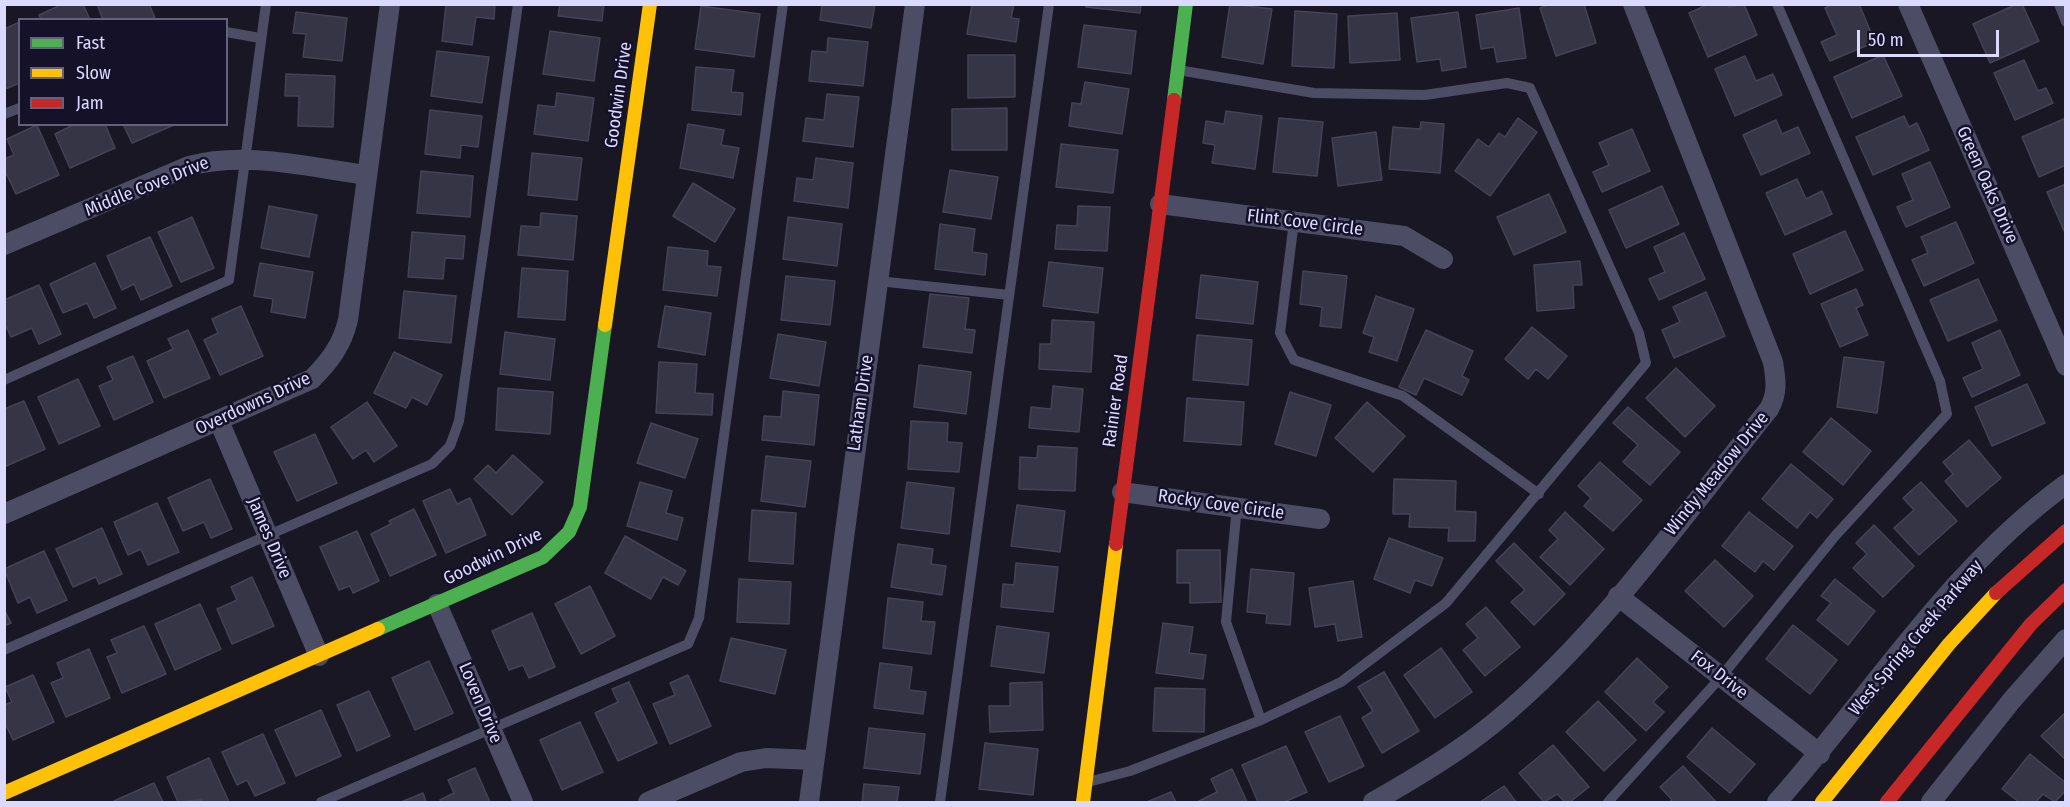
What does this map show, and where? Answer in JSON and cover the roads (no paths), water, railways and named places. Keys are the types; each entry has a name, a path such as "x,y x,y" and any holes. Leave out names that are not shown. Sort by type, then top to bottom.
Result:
{"street":[{"name":"Overdowns Drive","path":"4,514 312,378 332,359 344,336 348,320 390,4"},
{"name":"Goodwin Drive","path":"4,793 543,557 569,532 580,507 650,4"},
{"name":"Latham Drive","path":"809,802 915,4"},
{"name":"Rainier Road","path":"1083,802 1186,4"},
{"name":"Windy Meadow Drive","path":"1373,802 1422,775 1481,733 1533,687 1618,596 1769,409 1777,385 1773,362 1633,4"},
{"name":"Green Oaks Drive","path":"1908,4 2066,366"},
{"name":"Middle Cove Drive","path":"4,245 189,166 216,159 246,158 367,175"},
{"name":"Flint Cove Circle","path":"1160,204 1404,236 1443,259"},
{"name":"James Drive","path":"219,421 319,656"},
{"name":"West Spring Creek Parkway","path":"1777,802 1820,754 1956,585 2006,533 2066,484"},
{"name":"Rocky Cove Circle","path":"1122,492 1320,519"},
{"name":"West Spring Creek Parkway","path":"1822,802 1949,644 2001,588 2066,531"},
{"path":"1887,802 2031,624 2066,590"},
{"name":"Fox Drive","path":"1618,596 1820,754"},
{"name":"Loven Drive","path":"437,604 523,802"},
{"path":"1931,802 2019,692 2066,639"},
{"path":"648,802 741,762 766,758 813,760"}],"lane":[{"path":"4,380 229,280 266,4"},
{"path":"4,650 432,464 450,446 461,410 518,4"},
{"path":"321,802 688,644 699,618 783,4"},
{"path":"940,802 1049,4"},
{"path":"1608,802 1721,677 1835,536 1947,414 1940,381 1777,4"},
{"path":"2059,4 2066,22"},
{"path":"228,32 260,38"},
{"path":"1086,782 1130,771 1261,720 1341,682 1446,603 1646,363 1640,333 1530,88 1507,83 1425,95 1314,93 1178,70"},
{"path":"1294,221 1280,333 1294,360 1403,396 1539,494"},
{"path":"878,281 1009,295"},
{"path":"1237,507 1226,622 1261,720"}]}
